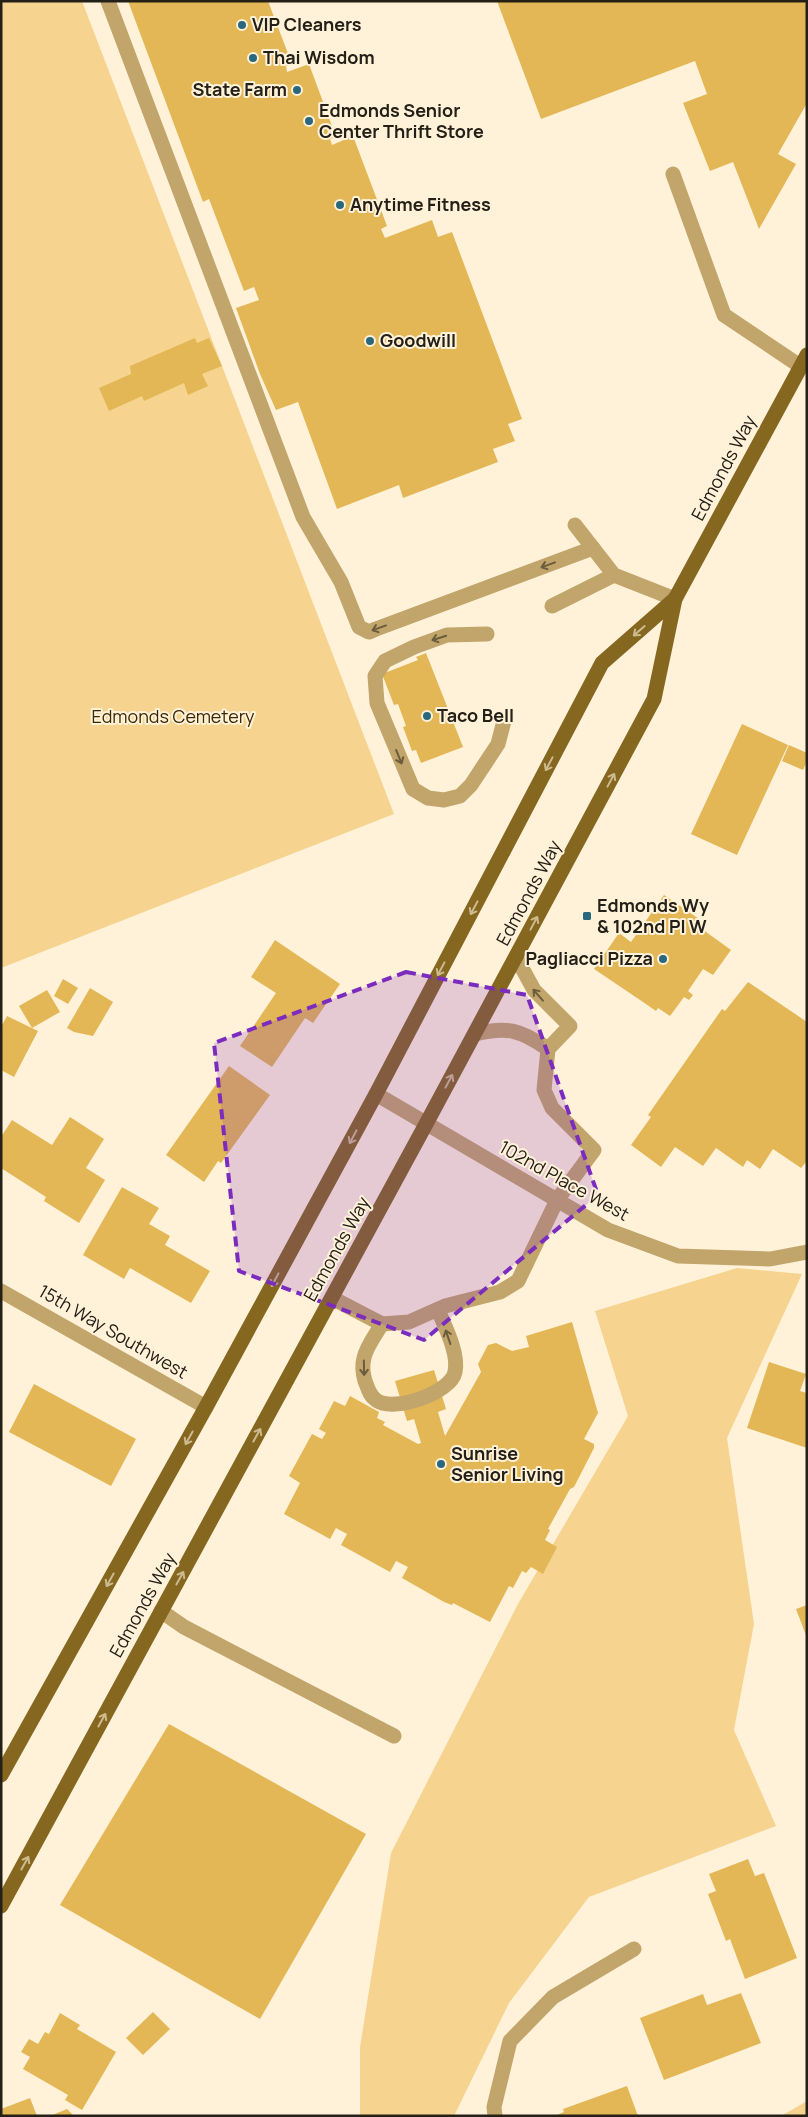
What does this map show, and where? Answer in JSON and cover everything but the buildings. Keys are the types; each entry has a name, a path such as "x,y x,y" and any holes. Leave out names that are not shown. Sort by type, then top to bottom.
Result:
{"main road":[{"name":"Edmonds Way","path":"1,1906 475,1034 654,699 675,599 804,361"},
{"name":"Edmonds Way","path":"1,1775 206,1407 376,1094 602,663 675,599"}],"street":[{"path":"108,1 303,517 341,582 359,627 369,632 593,548"},
{"path":"673,174 724,315 804,361"},
{"path":"575,525 614,575 675,599"},
{"path":"552,606 614,575"},
{"path":"487,634 447,635 414,647 385,661 375,676 377,703 413,789 428,798 444,800 460,796 471,785 498,744 504,721"},
{"path":"332,1298 382,1324 409,1322 438,1310 500,1292 518,1281 557,1200 594,1150 552,1108 545,1097 543,1081 548,1049 570,1026 534,990 516,957"},
{"path":"475,1034 509,1029 519,1032 548,1049"},
{"name":"102nd Place West","path":"376,1094 608,1230 678,1256 770,1260 807,1252"},
{"name":"15th Way Southwest","path":"1,1290 206,1407"},
{"path":"382,1324 364,1357 364,1376 369,1392 377,1401 389,1404 405,1403 431,1395 449,1385 455,1371 449,1339 438,1310"},
{"path":"161,1611 184,1627 394,1736"},
{"path":"495,2116 494,2107 510,2041 553,1997 634,1949"}],"highlighted area":[{"path":"406,972 527,995 598,1195 424,1340 239,1271 214,1043"}],"green space":[{"name":"Edmonds Cemetery","path":"1,1 82,1 394,814 1,968"},
{"path":"737,1268 802,1274 727,1438 754,1624 734,1730 776,1826 589,1897 509,2003 454,2116 360,2116 360,2047 391,1853 518,1604 628,1416 595,1311"},
{"path":"807,2101 807,2116 781,2116"}],"place":[{"name":"VIP Cleaners","path":"242,25"},
{"name":"Thai Wisdom","path":"253,58"},
{"name":"State Farm","path":"297,90"},
{"name":"Edmonds Senior Center Thrift Store","path":"309,121"},
{"name":"Anytime Fitness","path":"340,205"},
{"name":"Goodwill","path":"370,341"},
{"name":"Taco Bell","path":"427,716"},
{"name":"Edmonds Wy & 102nd Pl W","path":"587,916"},
{"name":"Pagliacci Pizza","path":"663,959"},
{"name":"Sunrise Senior Living","path":"441,1464"}]}
